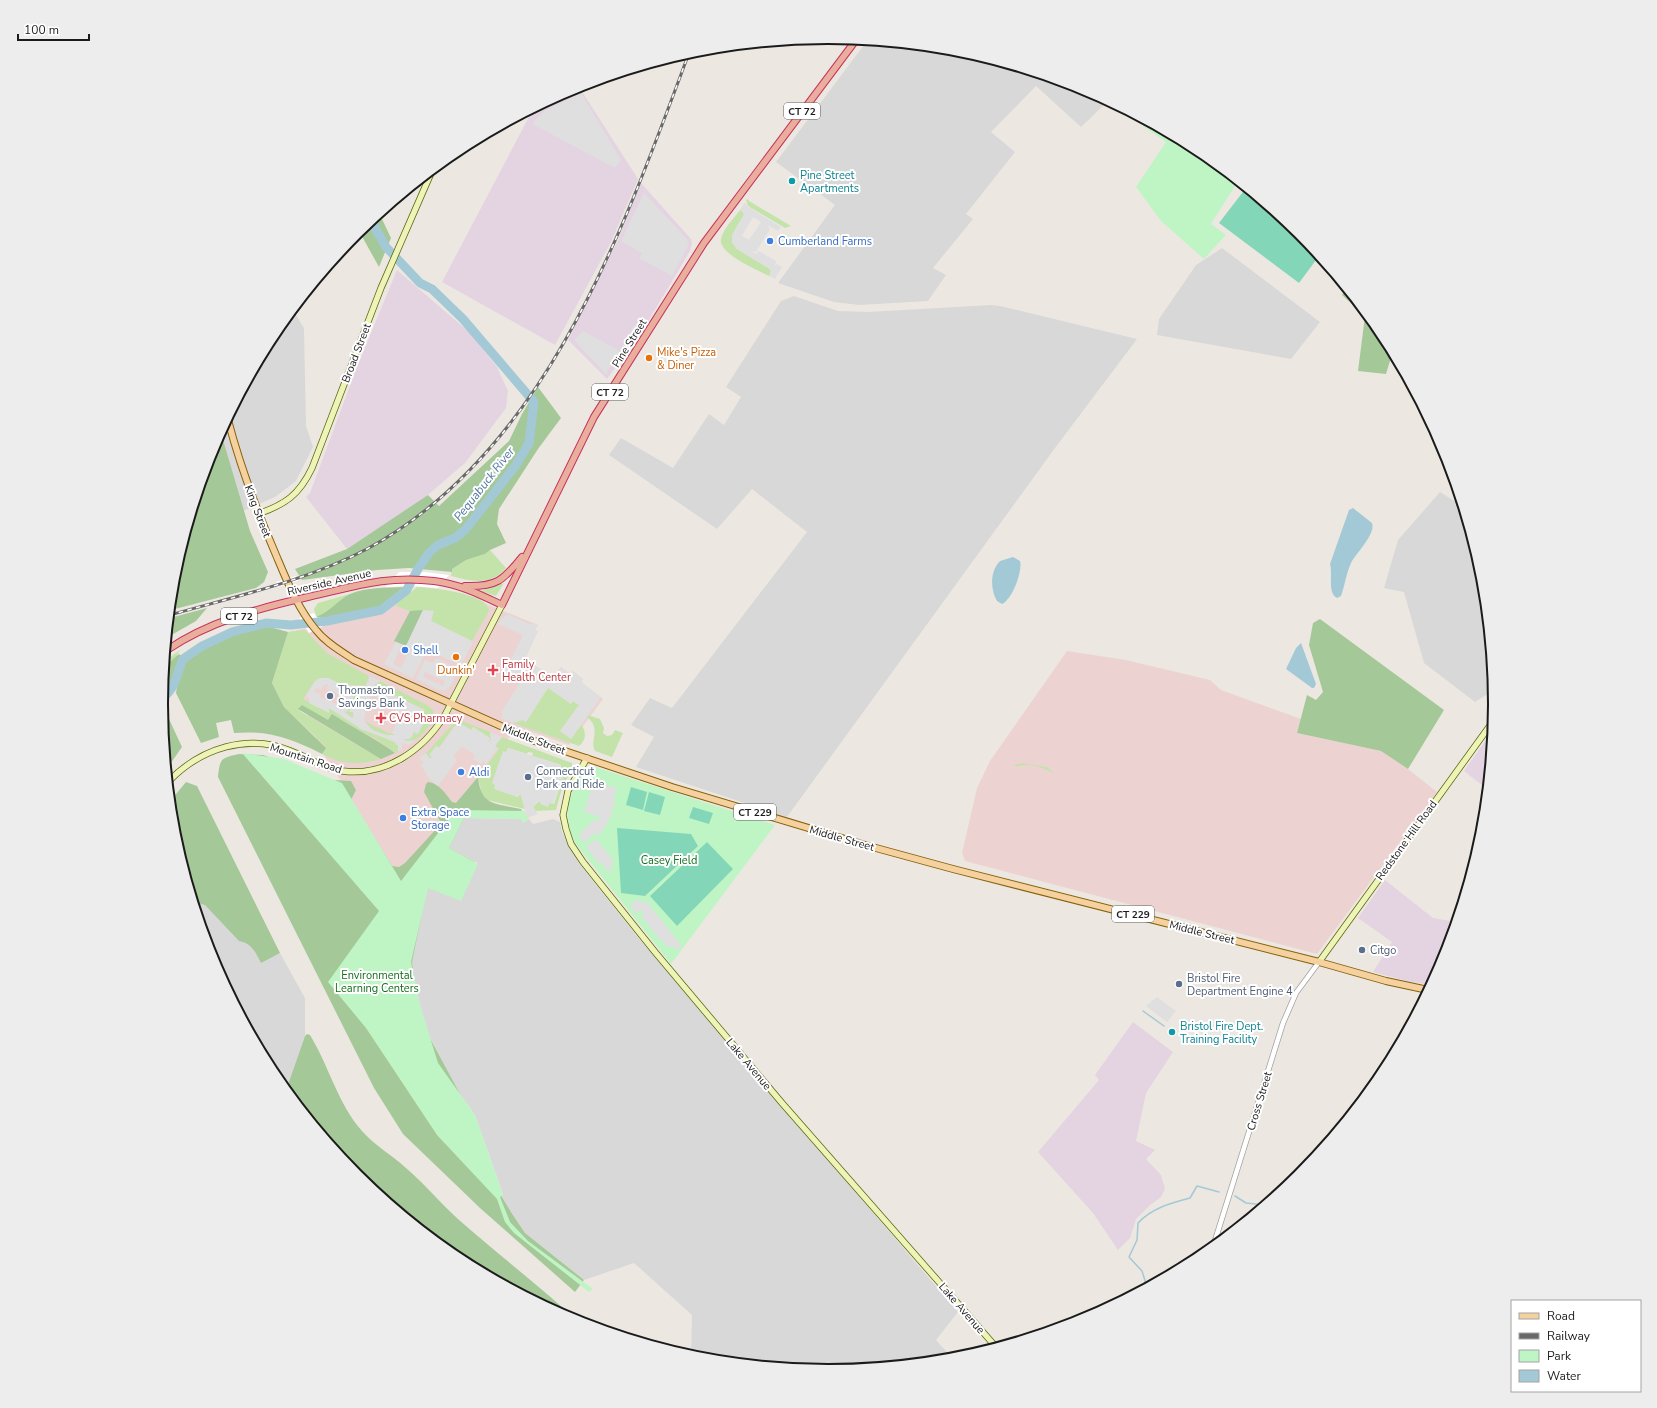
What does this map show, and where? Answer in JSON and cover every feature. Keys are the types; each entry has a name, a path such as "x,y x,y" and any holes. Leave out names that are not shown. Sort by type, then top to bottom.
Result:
{"highway":[{"name":"Pine Street","path":"502,605 594,417 704,243 853,45"},
{"name":"CT 72","path":"463,586 483,587 494,584 503,579 529,548"},
{"name":"Riverside Avenue","path":"171,647 204,628 296,599 359,584 392,579 443,582 463,586 502,605"}],"main road":[{"name":"Broad Street","path":"258,514 279,506 290,499 305,483 391,265 429,179"},
{"name":"King Street","path":"230,427 258,514 296,599"},
{"name":"Middle Street","path":"296,599 315,630 330,644 354,660 532,740 672,787 865,845 953,869 1319,962 1386,982 1423,989"},
{"name":"Pine Street","path":"451,704 502,605"},
{"name":"Mountain Road","path":"173,778 189,763 206,753 222,747 251,743 270,745 290,750 325,766 342,771 369,770 406,757 422,745 436,730 451,704"},
{"name":"Redstone Hill Road","path":"1319,962 1487,729"},
{"name":"Lake Avenue","path":"587,758 568,791 563,816 566,830 572,844 583,862 685,988 782,1103 993,1343"}],"street":[{"name":"Cross Street","path":"1216,1238 1283,1023 1296,993 1319,962"}],"shaded area":[{"path":"864,45 915,50 999,66 1041,79 1104,105 1081,127 1036,86 991,132 1015,152 966,214 973,219 933,268 946,275 928,301 859,305 834,302 778,283 835,205 776,162"},
{"path":"582,92 638,179 611,242 555,345 442,282 529,116"},
{"path":"581,93 621,160 615,168 532,124 544,111"},
{"path":"641,183 691,239 692,243 690,251 644,328 607,379 568,340 619,238"},
{"path":"644,193 687,239 689,244 672,276 639,258 642,253 621,241"},
{"path":"745,202 747,206 781,227 778,231 767,225 770,229 756,252 752,251 756,254 759,251 776,261 775,266 777,264 782,267 775,279 769,276 771,272 770,269 737,249 732,243 732,235 744,215 740,210","holes":["753,217 761,222 749,240 742,236"]},
{"path":"1222,248 1320,322 1291,359 1157,335 1159,319 1196,265"},
{"path":"397,270 469,332 497,367 508,391 506,408 465,463 422,500 347,549 306,497 310,493 357,367"},
{"path":"794,296 838,311 868,312 991,305 1000,306 1137,339 1055,448 787,817 636,767 654,737 631,725 650,698 672,708 807,532 752,489 717,529 609,455 621,438 673,468 709,414 724,425 741,397 726,387 781,301"},
{"path":"296,315 304,328 306,426 313,447 296,481 275,497 243,511 223,441 257,374"},
{"path":"634,325 640,328 624,356 620,353 617,355 606,374 574,340 583,331 620,351"},
{"path":"1440,492 1456,502 1466,533 1476,575 1483,618 1487,661 1488,694 1475,702 1424,663 1404,592 1384,588 1398,540"},
{"path":"417,587 448,591 469,597 538,625 535,630 538,631 526,657 531,660 529,663 554,676 561,667 570,674 573,671 583,679 581,682 603,699 569,745 517,727 444,824 395,874 345,800 347,790 320,749 281,642 288,632 383,613 414,591"},
{"path":"423,610 434,611 431,621 472,641 472,644 461,665 427,650 413,678 384,664 396,642 406,646","holes":["401,646 410,650 408,655 399,651","399,651 407,655 401,668 393,664"]},
{"path":"506,615 510,615 531,625 532,622 538,625 535,630 538,631 526,657 531,660 529,663 554,676 561,667 570,674 573,671 583,679 581,682 601,697 571,739 560,731 579,705 573,701 571,704 548,688 526,722 522,720 513,723 502,718 502,711 521,681 504,673 523,635 498,624 502,617 504,618"},
{"path":"1067,651 1126,660 1210,680 1221,690 1301,719 1297,733 1381,751 1408,769 1437,792 1317,954 965,861 962,853 977,788 990,761"},
{"path":"436,658 459,669 451,685 446,690 439,690 416,679 425,660 433,663","holes":["425,672 445,681 443,686 423,677"]},
{"path":"369,676 380,681 375,685 374,690 377,687 425,710 423,714 427,716 418,734 414,732 410,739 403,739 408,741 415,740 409,745 402,743 402,749 398,752 398,746 395,742 361,729 329,708 329,713 309,703 309,698 306,696 315,681 320,678 328,678 343,685 365,686 369,681","holes":["327,684 327,689 340,695 336,704 320,697 321,695 314,691 316,688 321,690 324,685","355,692 362,694 356,697 349,712 353,712 354,716 352,718 343,711 347,712 354,697 350,695","372,695 379,698 378,702 400,713 402,709 404,716 400,715 392,733 395,735 387,735 372,730 365,722 364,718 366,713 362,709"]},
{"path":"456,725 463,725 471,730 473,727 490,738 488,742 491,739 490,732 502,737 495,746 498,748 486,764 483,761 481,764 473,759 475,755 463,747 460,748 453,757 457,760 438,786 430,780 421,765 424,762 419,758 426,753 429,758 432,758 429,755 436,746 439,748"},
{"path":"1487,738 1483,786 1464,771"},
{"name":"Connecticut Park and Ride","path":"508,748 561,765 560,769 565,771 553,804 549,803 548,807 540,804 541,801 537,802 533,807 538,814 527,818 521,795 518,797 494,789 495,785 492,783 503,751 506,752"},
{"path":"597,783 617,788 613,802 615,803 614,809 611,808 610,810 613,812 598,836 595,833 584,843 579,834 595,819 598,821 600,817 584,812 592,786 596,786"},
{"path":"464,818 521,819 523,823 529,819 533,824 553,819 560,822 562,832 580,865 640,940 958,1312 936,1340 947,1353 872,1363 828,1364 785,1363 742,1358 691,1349 692,1315 634,1263 584,1280 525,1233 501,1196 503,1194 475,1115 458,1091 429,1035 420,1005 411,962 427,888 478,863 449,848"},
{"path":"596,839 614,861 610,864 613,868 608,872 603,865 603,862 599,864 586,847"},
{"path":"1385,880 1433,918 1451,921 1438,957 1425,984 1373,972 1392,942 1358,918"},
{"path":"638,899 642,903 646,901 682,946 677,950 675,947 666,946 663,942 664,939 661,941 641,916 644,913 641,910 636,914 630,905"},
{"path":"200,904 205,905 252,947 261,962 280,953 305,998 305,1036 288,1083 257,1034 237,996 219,957"},
{"path":"1157,997 1176,1011 1167,1022 1146,1006"},
{"path":"1133,1022 1173,1052 1146,1093 1136,1141 1155,1150 1146,1159 1161,1175 1165,1189 1161,1197 1136,1219 1130,1238 1118,1250 1093,1213 1038,1152 1099,1080 1095,1075"}],"green space":[{"path":"1142,124 1195,155 1236,185 1211,224 1226,235 1204,259 1161,221 1136,187 1166,142 1143,126"},
{"path":"1244,191 1295,237 1316,260 1299,283 1219,223"},
{"path":"748,199 791,226 785,228 748,206 746,200"},
{"path":"740,210 744,215 734,232 734,245 737,249 770,269 771,272 769,276 732,256 722,245 721,239 724,231"},
{"path":"382,219 391,238 379,267 362,237"},
{"path":"1344,292 1356,308 1342,295"},
{"path":"1365,320 1391,359 1386,374 1358,371"},
{"path":"538,387 561,418 538,449 499,509 497,524 506,543 490,550 485,554 466,560 452,569 452,572 409,568 377,570 302,580 295,569 347,549 428,495 439,506 509,441 522,414"},
{"path":"223,441 250,531 268,572 264,582 256,588 175,609 181,575 191,533 204,492"},
{"path":"490,550 506,568 500,574 493,578 480,581 466,580 451,576 452,569 466,560 485,554"},
{"path":"504,583 496,596 480,591"},
{"path":"404,587 379,607 327,618 316,617 326,612 350,594 377,588"},
{"path":"417,587 443,590 472,596 486,604 489,610 488,613 472,641 431,621 433,611 410,611 396,606"},
{"path":"350,594 323,615 316,617 314,609 318,603"},
{"path":"207,608 196,621 172,634 174,617"},
{"path":"423,610 406,646 394,641 410,611"},
{"path":"1320,619 1444,710 1408,769 1381,751 1297,733 1307,695 1316,700 1323,692 1309,645 1313,623"},
{"path":"266,626 288,632 272,683 284,707 326,748 322,754 301,744 269,734 247,732 234,733 231,720 216,723 219,737 201,743 176,693 184,665 188,658 195,652 204,646 224,638"},
{"path":"305,630 327,653 369,676 366,686 343,685 328,678 315,681 303,699 329,712 329,708 361,729 393,741 398,746 398,752 396,753 373,737 361,733 333,715 328,720 298,710 381,759 352,763 329,758 322,754 326,747 284,707 272,683 288,632"},
{"path":"180,650 170,665 170,657"},
{"path":"179,654 181,656 169,686 170,662"},
{"path":"380,681 427,705 433,710 430,723 424,733 416,739 409,741 400,738 412,737 414,732 418,734 427,716 377,687 374,690 375,685"},
{"path":"548,687 571,704 573,701 579,705 560,731 571,739 581,725 585,736 579,746 513,723 522,720 526,722"},
{"path":"355,692 362,694 356,698 350,712 353,712 353,718 343,711 347,711 353,698 351,695"},
{"path":"302,705 328,720 332,714 395,753 381,759 298,709"},
{"path":"588,715 600,719 604,728 603,733 607,736 612,735 615,730 623,733 612,757 595,751 593,743 595,730 591,721 587,717"},
{"path":"169,718 182,747 171,762"},
{"path":"462,721 490,732 491,741 488,742 490,739 473,727 471,730 465,726 454,726 439,748 436,746 432,758 429,758 426,753 451,726 456,722"},
{"path":"366,722 395,735 379,733 371,728"},
{"path":"502,737 572,763 572,767 561,792 556,810 535,811 533,807 539,801 548,806 549,803 554,804 565,771 560,769 561,765 532,756 533,753 528,752 527,754 508,748 495,789 518,797 521,795 525,809 487,800 482,795 478,777 499,749 495,746"},
{"name":"Environmental Learning Centers","path":"242,753 284,759 342,783 401,881 456,810 524,811 529,819 523,823 521,819 464,818 449,848 478,864 461,901 428,888 411,962 420,1005 438,1063 475,1115 503,1195 500,1197 510,1222 528,1241 593,1289 589,1292 514,1233 505,1222 497,1199 437,1135 366,1028 328,982 379,911"},
{"path":"239,754 263,755 285,762 312,774 334,780 351,781 356,790 351,800 392,866 399,867 405,863 438,827 440,821 424,792 428,782 436,784 445,792 452,802 456,803 478,777 482,794 486,799 497,804 521,809 523,815 485,815 464,818 449,848 475,862 427,888 412,962 418,1005 430,1038 468,1109 492,1181 525,1233 584,1280 575,1292 480,1208 403,1134 374,1088 218,777 222,760"},
{"path":"1023,763 1047,767 1055,774 1043,768 1028,765 1013,765"},
{"name":"Casey Field","path":"595,767 775,825 671,964 575,843 568,821 570,798 577,782 588,771"},
{"path":"186,782 197,786 280,953 261,963 250,946 239,941 205,905 200,904 191,875 181,833 175,795"},
{"path":"631,787 647,792 643,810 626,805"},
{"path":"649,792 665,797 660,815 644,811"},
{"path":"693,807 713,813 709,824 689,818"},
{"path":"617,828 691,834 698,846 645,896 621,893"},
{"path":"707,842 733,869 677,926 650,896"},
{"path":"307,1034 310,1035 346,1109 362,1131 413,1174 458,1219 563,1308 498,1276 462,1253 427,1228 393,1200 362,1171 332,1139 288,1083"}],"water":[{"path":"1353,508 1372,523 1372,527 1368,538 1351,563 1341,596 1337,598 1334,596 1331,588 1330,564 1349,510"},
{"path":"1013,557 1020,561 1020,571 1013,591 1002,604 997,601 993,591 992,580 994,570 1000,561"},
{"path":"1301,643 1316,684 1314,688 1286,669 1296,648"}],"pier":[{"path":"399,572 424,572 449,575 438,588 412,586 385,587"},
{"path":"296,576 298,581 278,587 276,582"},
{"path":"314,613 323,626 309,633 299,618"}],"waterway":[{"name":"Pequabuck River","path":"169,692 176,680 183,659 202,646 232,632 266,623 291,625 327,621 381,610 406,591 429,553 438,545 455,538 465,530 516,465 529,443 534,402 463,319 432,289 420,283 386,247 374,226"},
{"path":"1143,1011 1164,1026"},
{"path":"1146,1283 1142,1271 1129,1257 1137,1240 1138,1223 1149,1213 1169,1204 1190,1198 1197,1186 1219,1192"},
{"path":"1235,1196 1246,1203 1259,1204"}],"railway":[{"path":"175,614 296,579 367,549 429,507 483,456 530,397 570,332 605,263 636,192 686,60"}],"place":[{"name":"Pine Street Apartments","path":"792,181"},
{"name":"Cumberland Farms","path":"770,241"},
{"name":"Mike's Pizza & Diner","path":"649,358"},
{"name":"Shell","path":"405,650"},
{"name":"Dunkin'","path":"456,657"},
{"name":"Family Health Center","path":"493,670"},
{"name":"Thomaston Savings Bank","path":"330,696"},
{"name":"CVS Pharmacy","path":"381,718"},
{"name":"Aldi","path":"461,772"},
{"name":"Connecticut Park and Ride","path":"528,777"},
{"name":"Extra Space Storage","path":"403,818"},
{"name":"Citgo","path":"1362,950"},
{"name":"Bristol Fire Department Engine 4","path":"1179,984"},
{"name":"Bristol Fire Dept. Training Facility","path":"1172,1032"}]}
